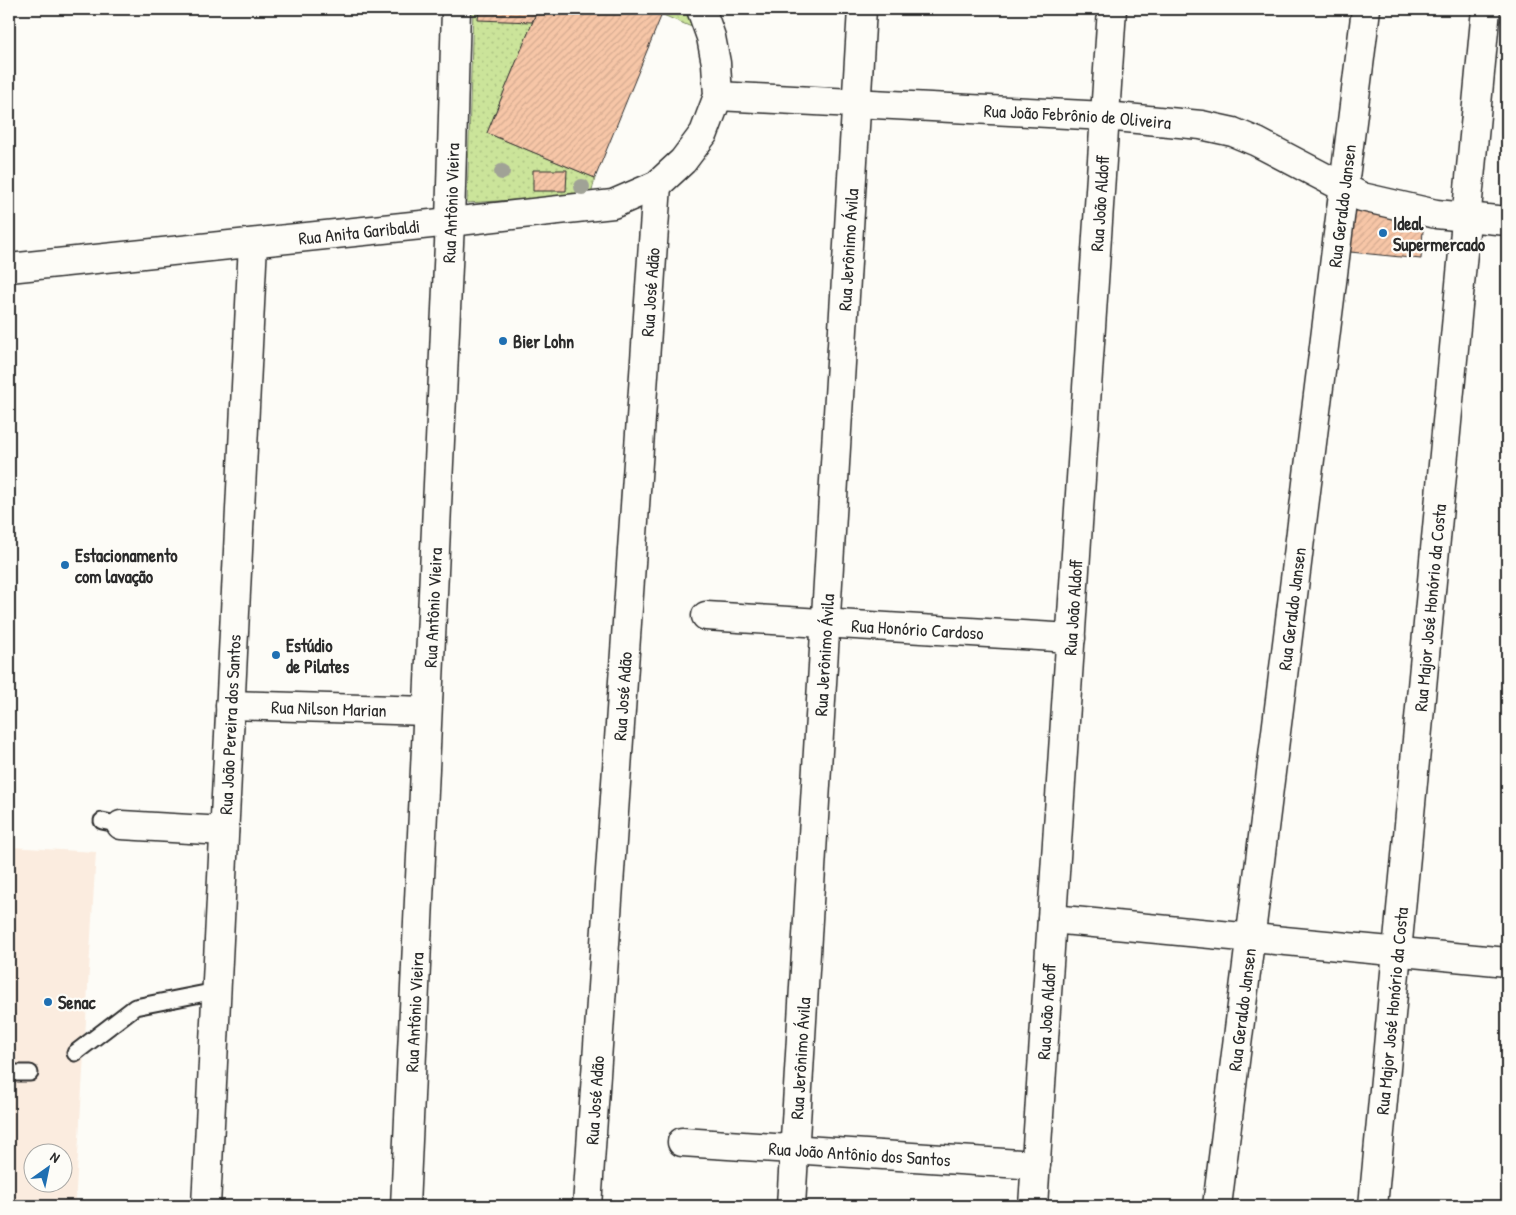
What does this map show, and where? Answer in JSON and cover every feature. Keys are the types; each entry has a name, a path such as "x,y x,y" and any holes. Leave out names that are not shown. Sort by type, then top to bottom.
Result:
{"street":[{"name":"Rua Antônio Vieira","path":"404,1206 450,222 456,9"},
{"path":"701,9 711,36 716,63 718,96"},
{"name":"Rua Jerônimo Ávila","path":"791,1206 862,9"},
{"name":"Rua João Aldoff","path":"1033,1206 1112,9"},
{"name":"Rua Geraldo Jansen","path":"1217,1206 1366,9"},
{"name":"Rua Major José Honório da Costa","path":"1373,1206 1486,9"},
{"name":"Rua Anita Garibaldi","path":"9,268 614,204 657,186 683,161 704,133 718,96"},
{"name":"Rua João Febrônio de Oliveira","path":"718,96 1105,116 1201,125 1233,132 1257,142 1343,188 1383,203 1467,217 1507,221"},
{"name":"Rua José Adão","path":"587,1206 657,186"},
{"name":"Rua João Pereira dos Santos","path":"206,1206 253,243"},
{"name":"Rua Honório Cardoso","path":"706,616 1071,638"},
{"name":"Rua Nilson Marian","path":"230,705 427,711"},
{"path":"111,823 224,830"},
{"path":"1052,919 1507,962"},
{"name":"Rua João Antônio dos Santos","path":"682,1142 1036,1166"}],"lane":[{"path":"75,1053 136,1007 216,992"},
{"path":"9,1073 30,1074"}],"shaded area":[{"name":"Senac","path":"9,847 96,852 75,1206 9,1206"}],"green space":[{"path":"473,9 538,9 487,133 595,178 591,195 467,203"},
{"path":"649,9 687,9 694,28"}],"building":[{"path":"479,9 538,9 532,22 478,20"},
{"path":"538,9 649,9 662,14 595,178 487,133"},
{"path":"533,170 567,170 566,191 533,191"},
{"name":"Ideal Supermercado","path":"1346,206 1424,216 1421,259 1340,251"}],"place":[{"name":"Ideal Supermercado","path":"1383,233"},
{"name":"Bier Lohn","path":"503,341"},
{"name":"Estacionamento com lavação","path":"65,565"},
{"name":"Estúdio de Pilates","path":"276,655"},
{"name":"Senac","path":"48,1002"}]}
